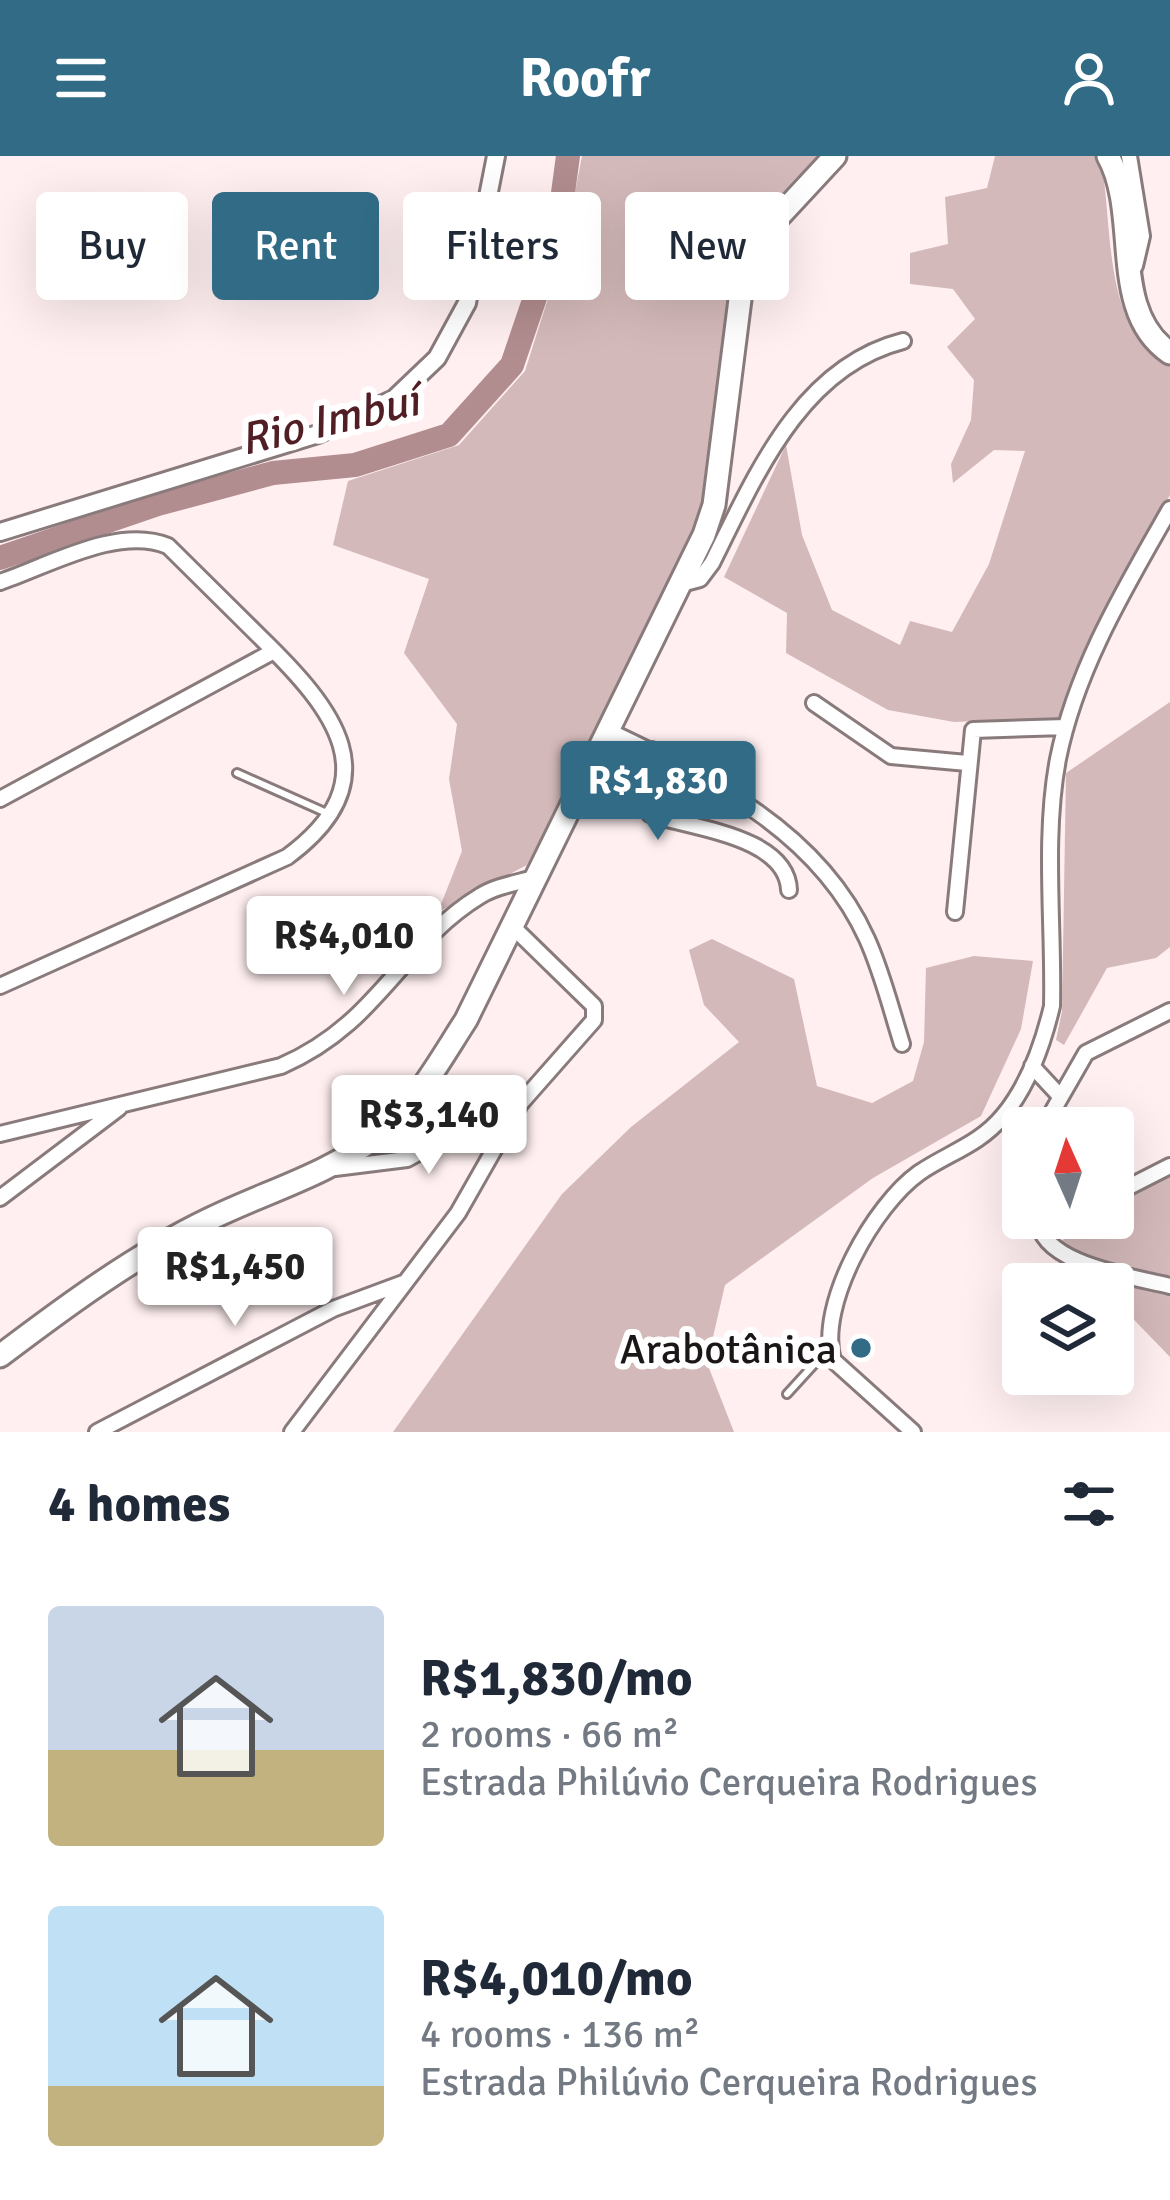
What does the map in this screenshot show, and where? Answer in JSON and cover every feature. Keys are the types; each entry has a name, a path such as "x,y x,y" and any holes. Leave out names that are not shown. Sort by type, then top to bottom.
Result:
{"main road":[{"path":"0,1355 71,1301 206,1220 324,1168 376,1137 408,1105 466,1019 607,730 685,583 714,505 746,252 835,156"},
{"path":"1108,156 1125,206 1132,277 1144,325 1170,352"}],"street":[{"path":"0,532 318,434 394,399 437,358 467,303 496,156"},
{"path":"1129,156 1142,236 1132,277"},
{"path":"685,583 700,579 712,563 790,422 820,385 866,355 903,341"},
{"path":"913,1432 845,1376 829,1348 828,1322 837,1291 874,1228 917,1174 972,1146 1004,1115 1033,1066 1052,1006 1057,764 1066,728 1112,610 1170,509"},
{"path":"0,582 123,540 153,540 168,546 326,707 342,744 346,779 322,832 287,856 0,986"},
{"path":"0,799 274,651"},
{"path":"814,703 891,756 967,763"},
{"path":"955,912 973,730 1066,728"},
{"path":"607,730 711,778 810,858 866,937 902,1044"},
{"path":"652,750 640,782 650,814 738,837 782,867 789,890"},
{"path":"0,1134 280,1066 308,1054 355,1022 478,896 534,878"},
{"path":"292,1432 458,1213 520,1104 583,1038 596,1012 512,926"},
{"path":"1052,1107 1086,1052 1170,1011"},
{"path":"1033,1066 1058,1094"},
{"path":"0,1198 128,1101"},
{"path":"324,1168 407,1159 501,1107 520,1104"},
{"path":"1134,1184 1170,1166"},
{"path":"1046,1239 1073,1261 1170,1286"},
{"path":"97,1432 313,1318 403,1283"}],"lane":[{"path":"237,773 332,816"},
{"path":"787,1394 829,1348"}],"shaded area":[{"path":"582,156 826,156 789,192 625,192 625,300 731,300 706,494 671,583 527,865 438,912 462,851 449,779 457,724 404,653 429,579 333,545 348,481 459,445 525,371 548,300 601,300 601,192 575,192"},
{"path":"995,156 1095,156 1102,167 1122,305 1148,351 1170,366 1170,495 1106,605 1059,718 954,722 888,710 786,653 787,613 724,577 786,445 802,535 832,610 900,645 910,621 952,632 989,564 1025,451 994,450 953,483 951,464 971,420 974,380 947,347 975,319 953,289 910,284 910,253 948,244 945,197 987,188"},
{"path":"1170,702 1170,947 1156,958 1107,968 1064,1045 1056,1040 1062,1011 1066,773"},
{"path":"712,939 794,979 817,1086 872,1103 913,1081 924,1042 926,968 974,956 1033,961 1021,1029 981,1116 873,1178 725,1285 707,1363 734,1432 393,1432 562,1194 631,1127 739,1042 704,1005 689,950"},
{"path":"1165,1159 1170,1166 1170,1357 1134,1320 1134,1263 1079,1263 1059,1243 1064,1239 1134,1239 1134,1183"}],"waterway":[{"name":"Rio Imbuí","path":"0,558 158,504 273,473 355,465 449,435 512,365 558,230 568,156"}],"place":[{"name":"Arabotânica","path":"861,1348"}]}
